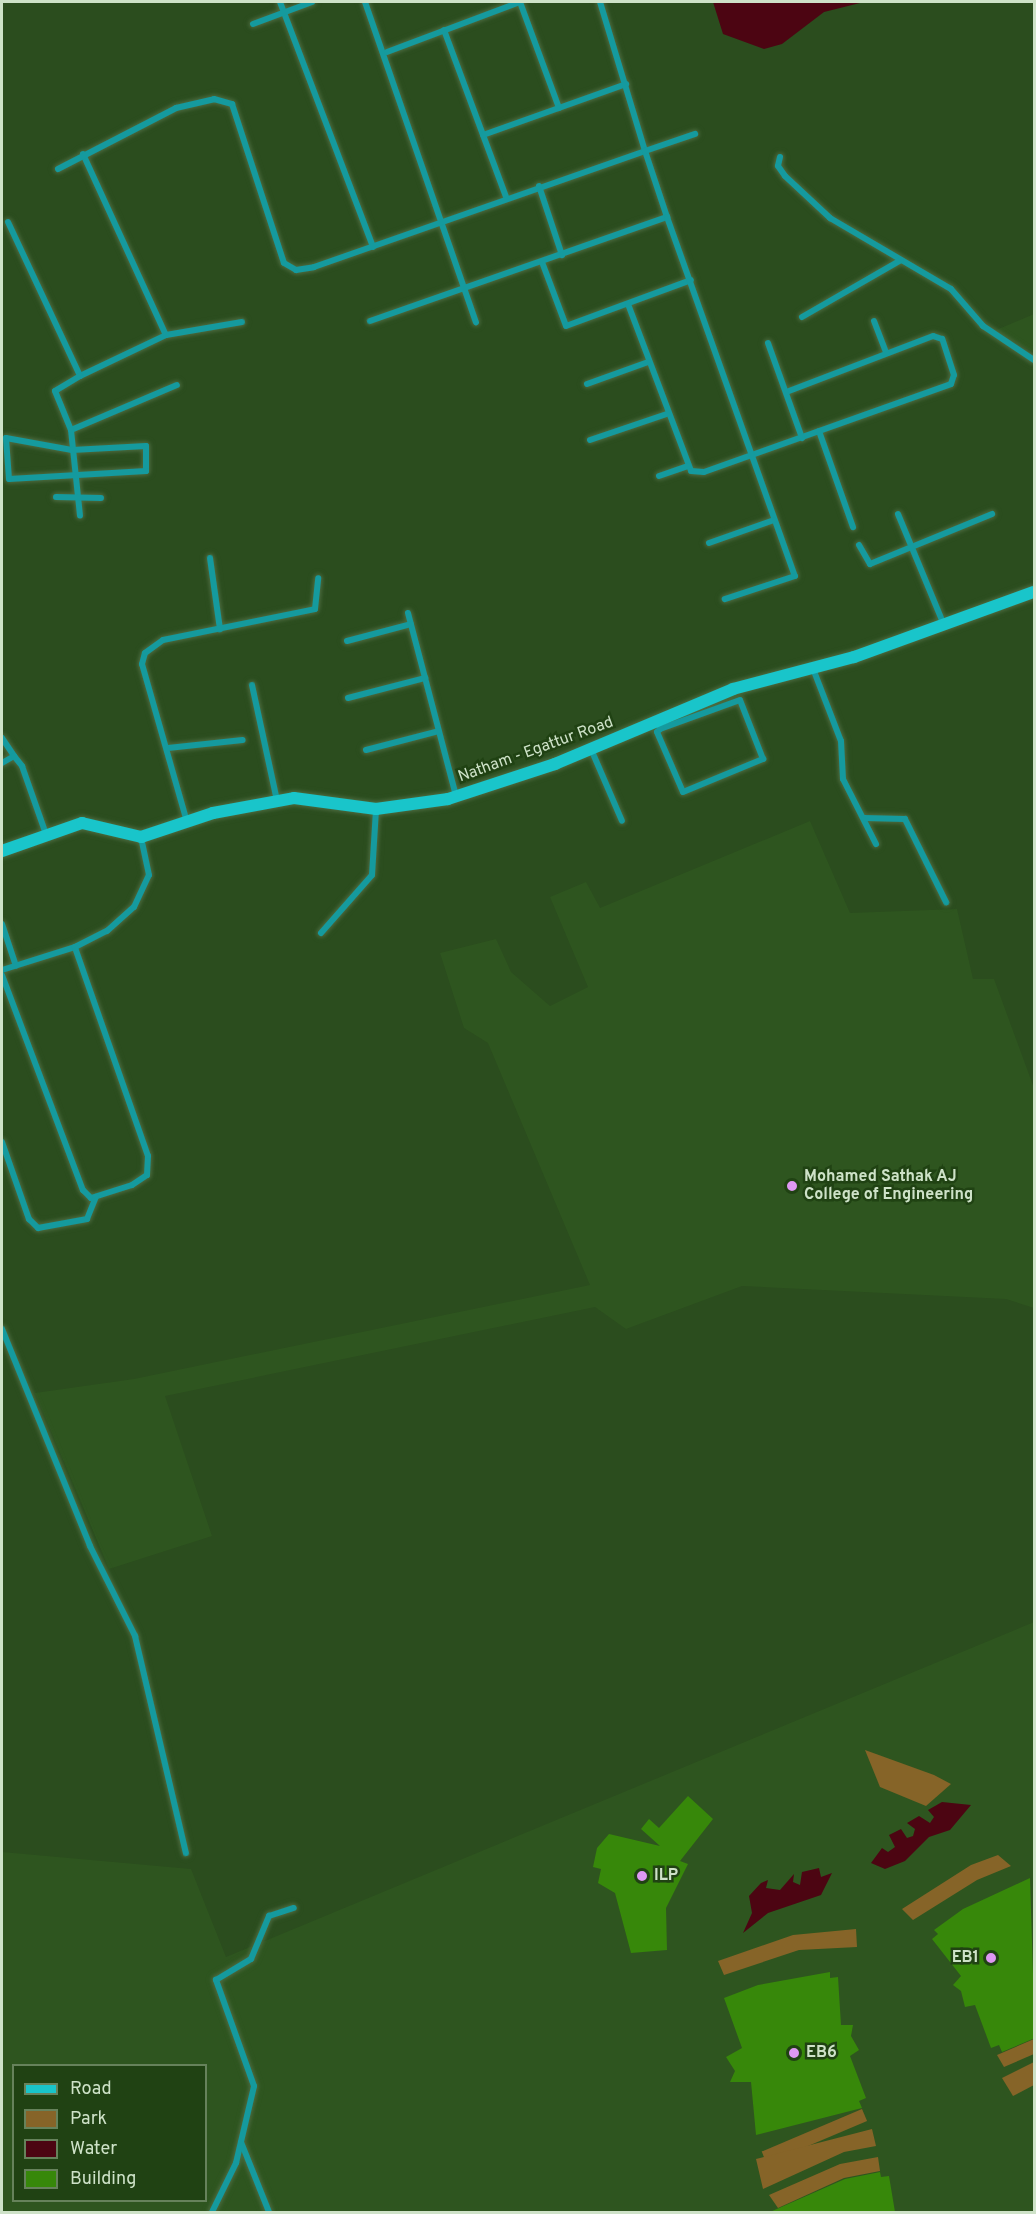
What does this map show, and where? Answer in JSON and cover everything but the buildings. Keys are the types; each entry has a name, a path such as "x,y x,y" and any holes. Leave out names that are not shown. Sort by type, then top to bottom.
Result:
{"street":[{"path":"280,2 373,247"},
{"path":"253,24 312,2"},
{"path":"365,2 387,52 476,321"},
{"path":"387,52 520,2 559,108"},
{"path":"600,2 667,217 795,576 725,599"},
{"path":"444,30 506,197"},
{"path":"483,135 626,84"},
{"path":"58,169 83,153 176,108 214,99 232,104 284,263 296,270 314,267 373,247 506,197 695,134"},
{"path":"83,153 166,334"},
{"path":"780,158 778,166 785,176 830,218 951,289 983,326 1035,360"},
{"path":"539,186 562,255"},
{"path":"370,321 465,290 667,217"},
{"path":"8,222 80,376"},
{"path":"802,317 901,260"},
{"path":"542,262 566,326 691,280"},
{"path":"628,304 688,466"},
{"path":"874,321 886,353"},
{"path":"80,516 72,471 71,430 55,391 80,376 166,334 242,322"},
{"path":"659,476 688,466 704,472 802,438 954,380 940,337 886,353 786,392"},
{"path":"768,343 802,438"},
{"path":"587,384 648,362"},
{"path":"71,430 177,385"},
{"path":"590,440 667,414"},
{"path":"819,431 853,527"},
{"path":"6,438 72,450 146,446 146,471 72,471 9,479 6,438"},
{"path":"56,497 101,498"},
{"path":"898,514 944,625"},
{"path":"859,545 870,564 992,514"},
{"path":"709,543 774,520"},
{"path":"210,558 220,628"},
{"path":"187,822 168,748 142,664 145,653 163,640 315,609 318,578"},
{"name":"Natham - Egattur Road","path":"141,837 187,822 277,801 376,809 456,796 661,724 812,666 944,625 1035,592"},
{"path":"408,613 456,796"},
{"path":"347,641 411,624"},
{"path":"812,666 841,741 843,778 876,844"},
{"path":"348,698 425,678"},
{"path":"252,685 277,801"},
{"path":"661,724 657,732 683,792 763,759 735,694"},
{"path":"366,750 439,731"},
{"path":"2,738 14,756 46,834"},
{"path":"168,748 243,741"},
{"path":"591,749 622,820"},
{"path":"2,763 14,756"},
{"path":"321,933 372,875 376,809"},
{"path":"864,818 905,819 946,902"},
{"path":"2,851 46,834 94,822 141,837 149,861 146,889 117,923 75,947 2,970"},
{"path":"2,924 16,966"},
{"path":"2,975 83,1190 96,1197 141,1180 150,1167 75,947"},
{"path":"2,1142 29,1219 38,1228 82,1222 91,1216 96,1197"},
{"path":"2,1329 90,1546 135,1636 186,1853"},
{"path":"212,2212 241,2141 255,2086 216,1980 251,1959 269,1916 294,1908"},
{"path":"241,2141 269,2212"}],"shaded area":[{"path":"1034,314 1034,352 994,331"},
{"name":"Mohamed Sathak AJ College of Engineering","path":"810,821 850,913 957,909 973,979 994,979 1034,1088 1034,1308 1006,1299 742,1286 626,1329 595,1307 165,1396 212,1536 109,1569 35,1393 134,1379 590,1285 488,1043 464,1028 440,953 496,939 511,972 550,1006 588,987 550,897 586,882 600,908"},
{"path":"1034,1622 1034,2212 2,2212 2,1852 191,1869 226,1957"}],"green space":[{"path":"865,1750 934,1775 951,1784 926,1806 880,1787"},
{"path":"998,1855 1011,1866 977,1880 913,1920 902,1909 971,1865"},
{"path":"856,1929 857,1947 799,1950 724,1975 718,1961 793,1935"},
{"path":"1034,2039 1034,2054 1004,2067 997,2055"},
{"path":"1034,2062 1034,2085 1013,2096 1002,2078"},
{"path":"862,2109 867,2121 767,2164 762,2152"},
{"path":"872,2129 876,2146 844,2152 763,2189 756,2159"},
{"path":"878,2157 880,2171 844,2178 778,2208 769,2195 840,2164"}],"water":[{"path":"713,2 903,2 860,3 824,12 782,44 764,49 723,34"},
{"path":"942,1802 971,1805 950,1830 929,1837 905,1861 885,1869 871,1863 882,1848 888,1852 895,1847 889,1835 901,1829 907,1838 913,1836 915,1829 907,1823 919,1816 930,1823 934,1817 928,1810"},
{"path":"819,1868 821,1877 832,1873 821,1895 768,1913 743,1933 752,1913 749,1896 761,1883 768,1880 766,1888 780,1890 794,1874 793,1882 800,1885 802,1872"}],"place":[{"name":"Mohamed Sathak AJ College of Engineering","path":"792,1186"},
{"name":"ILP","path":"642,1876"},
{"name":"EB1","path":"991,1958"},
{"name":"EB6","path":"794,2053"}]}
